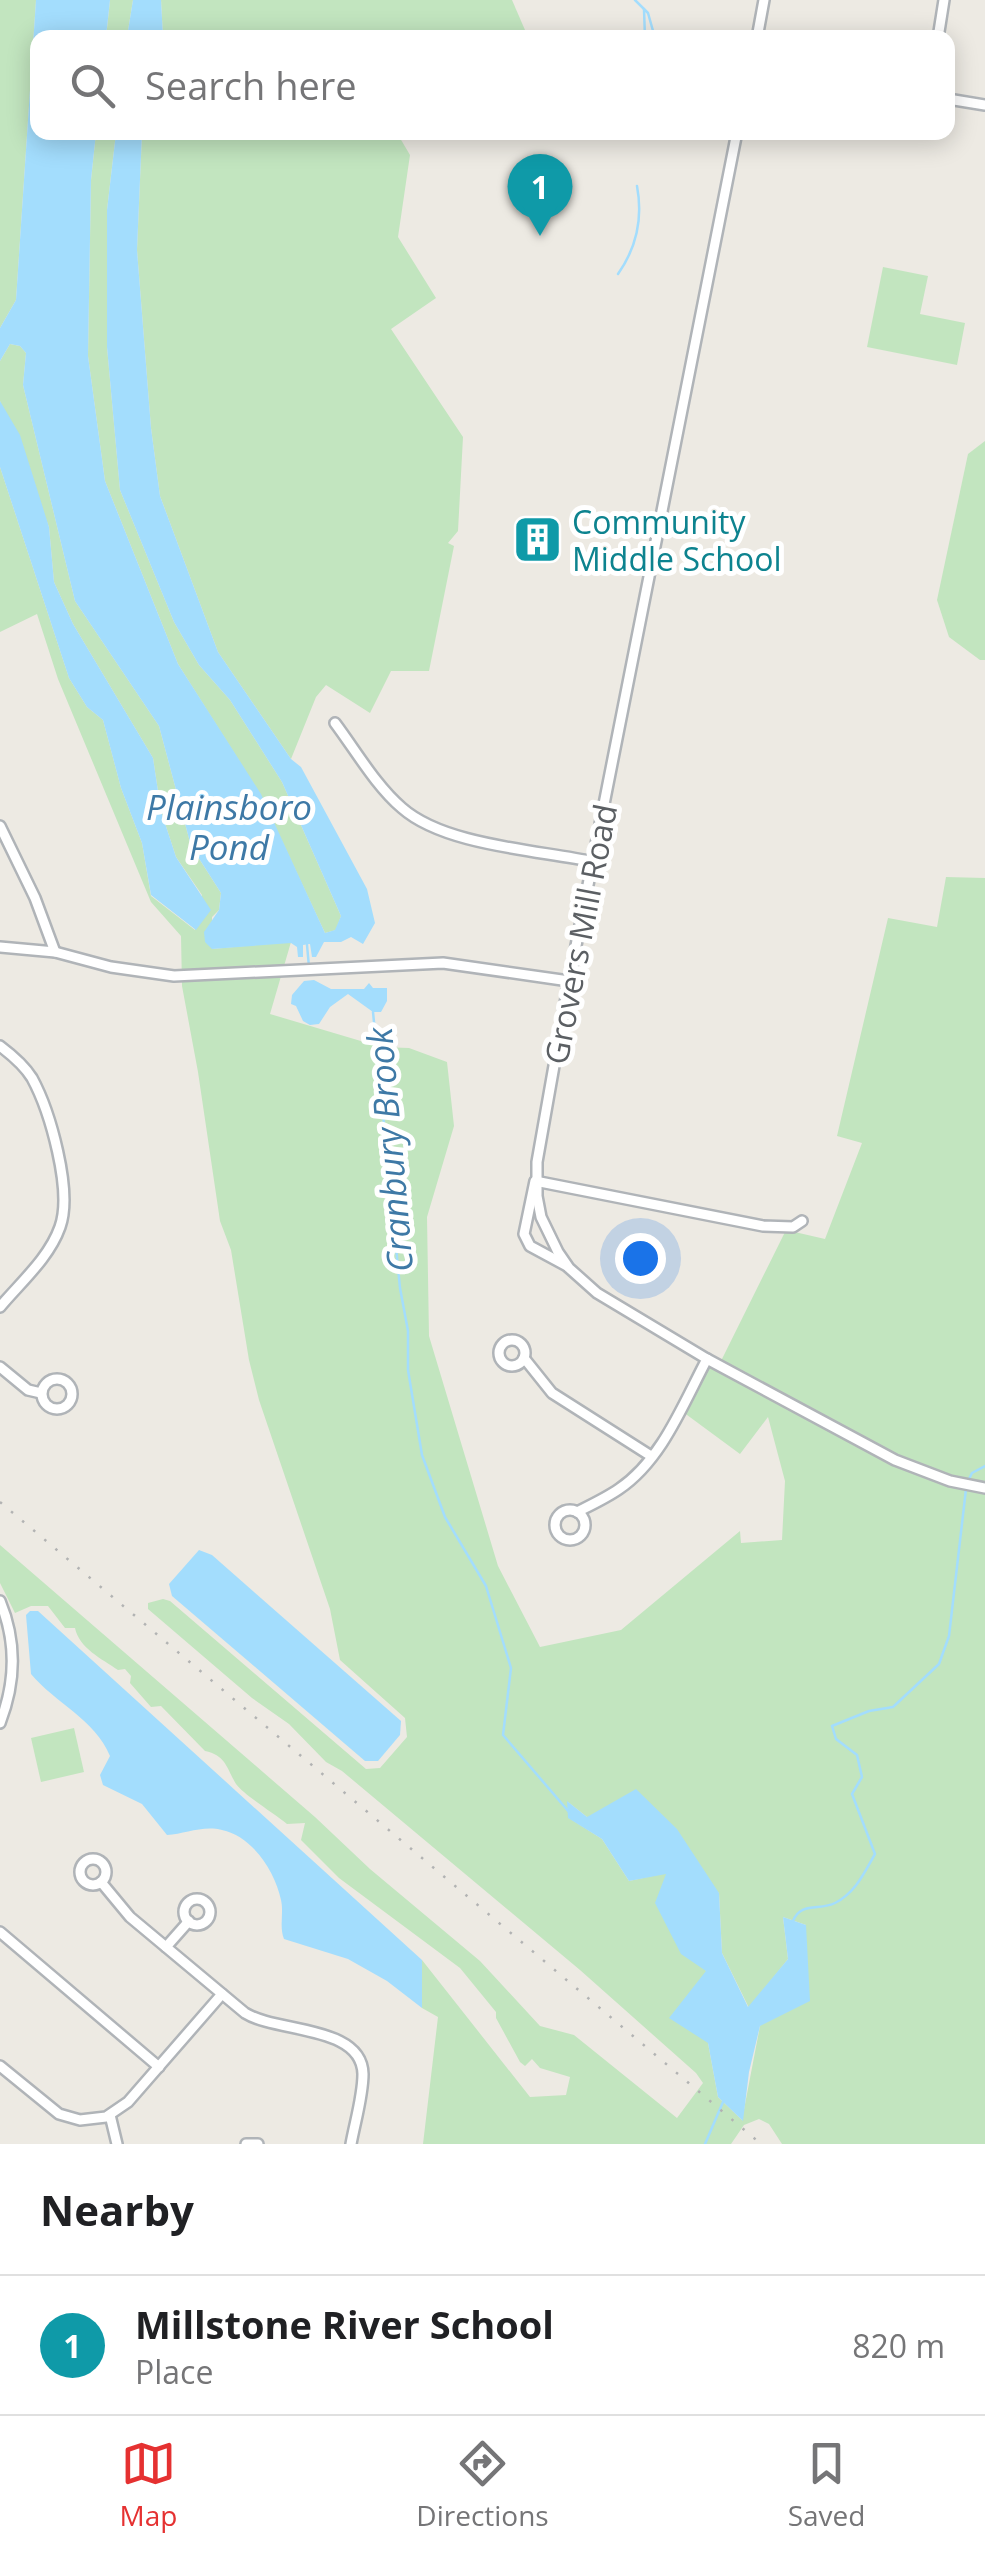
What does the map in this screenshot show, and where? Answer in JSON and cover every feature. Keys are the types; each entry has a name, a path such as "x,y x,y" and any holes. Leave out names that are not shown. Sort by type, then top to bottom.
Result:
{"street":[{"path":"758,30 764,0"},
{"path":"939,30 944,0"},
{"path":"955,100 985,106"},
{"name":"Grovers Mill Road","path":"735,140 569,981 536,1180 545,1226 569,1268 597,1293 707,1359 895,1460 950,1481 983,1487"},
{"path":"335,723 394,800 412,816 492,844 594,862"},
{"path":"0,826 35,898 55,952"},
{"path":"0,947 55,952 166,976 443,963 569,981"},
{"path":"0,1046 31,1076 45,1106 64,1200 62,1222 52,1246 0,1307"},
{"path":"569,1268 526,1241 527,1207 536,1180 764,1226 793,1227 802,1221"},
{"path":"524,1358 552,1393 652,1456"},
{"path":"577,1512 621,1488 652,1456 707,1359"},
{"path":"0,1367 28,1390 41,1393"},
{"path":"0,1601 13,1657 11,1687 0,1723"},
{"path":"101,1882 128,1915 261,2022 336,2038 354,2050 363,2074 351,2144"},
{"path":"166,1947 189,1921"},
{"path":"0,1932 158,2067"},
{"path":"0,2066 59,2114 85,2120 110,2115 128,2102 222,1994"},
{"path":"110,2115 118,2144"},
{"path":"246,2144 258,2144"}],"green space":[{"path":"0,0 36,0 34,30 30,30 30,90 16,300 0,328"},
{"path":"110,0 133,0 128,30 107,30"},
{"path":"161,0 512,0 525,30 163,30"},
{"path":"95,140 115,140 107,210 107,347 120,490 174,622 199,665 230,700 282,782 341,916 336,930 325,933 260,794 178,664 105,481 88,356"},
{"path":"142,140 401,140 410,155 398,237 436,298 391,329 463,437 458,531 448,543 454,546 429,671 391,671 370,713 326,685 316,697 291,759 218,652 160,496 137,250"},
{"path":"883,267 928,276 920,314 965,323 957,365 867,347"},
{"path":"10,344 20,346 26,353 23,385 75,601 159,726 191,846 221,893 219,910 212,917 212,949 291,942 270,1014 381,1047 409,1048 447,1062 454,1126 427,1217 429,1336 498,1566 540,1647 621,1630 740,1531 741,1543 782,1540 785,1481 768,1417 740,1454 683,1412 712,1356 721,1361 786,1230 825,1239 862,1143 837,1136 888,918 937,927 946,877 985,878 985,2144 782,2144 769,2124 759,2119 744,2125 731,2144 423,2144 438,2017 422,2008 422,1960 530,2097 566,2095 570,2077 540,2068 532,2059 525,2066 520,2062 496,2012 460,1968 339,1878 301,1840 305,1823 287,1824 246,1793 222,1759 205,1751 161,1706 151,1707 130,1683 131,1676 125,1669 118,1670 92,1652 75,1628 65,1628 48,1606 31,1606 15,1613 0,1583 0,1545 480,1961 540,2026 574,2035 677,2118 703,2083 580,1970 342,1771 326,1762 289,1724 252,1698 148,1609 148,1603 170,1601 366,1769 380,1768 407,1737 405,1718 340,1660 330,1609 259,1400 231,1250 220,1221 182,986 181,936 151,902 58,679 37,614 0,632 0,467 69,678 87,707 103,720 121,788 142,843 151,896 195,930 202,895 176,857 161,811 153,758 73,624 54,582 49,527 0,401 0,361","holes":["568,1802 587,1817 719,1893 722,1953 749,2008 788,1959 783,1917 806,1925 760,2026 742,2120 718,2097 708,2043 706,1971 666,1873 629,1881 602,1839 569,1818"]},
{"path":"985,441 985,660 980,660 949,637 937,600 968,454"},
{"path":"74,1728 84,1772 41,1782 31,1738"}],"water":[{"name":"Plainsboro Pond","path":"36,0 110,0 107,30 34,30"},
{"path":"133,0 161,0 163,30 128,30"},
{"name":"Plainsboro Pond","path":"30,90 30,140 95,140 88,356 105,481 178,664 261,794 325,933 335,930 341,916 282,782 230,700 199,665 174,622 120,490 107,347 107,210 115,140 142,140 137,250 160,496 218,652 291,759 301,767 367,889 375,923 363,944 351,937 341,942 324,942 316,957 312,957 310,944 303,945 303,957 298,957 297,947 291,943 212,949 205,942 204,932 219,910 221,893 191,846 159,726 75,601 23,385 26,353 20,346 10,344 0,361 0,328 16,300"},
{"name":"Plainsboro Pond","path":"0,401 20,435 49,527 54,582 73,624 153,758 161,811 176,857 211,910 196,930 151,895 142,843 121,788 103,720 87,707 69,678 0,467"},
{"name":"Cranbury Brook","path":"314,980 331,989 364,989 369,983 373,988 387,988 387,1001 381,1012 373,1012 348,994 330,1007 319,1024 310,1025 291,1004 292,995 304,981"},
{"path":"199,1550 212,1555 401,1721 400,1735 378,1761 365,1761 172,1596 169,1584"},
{"path":"38,1611 422,1960 422,2008 387,1981 348,1959 284,1939 281,1900 273,1878 260,1856 243,1839 215,1829 167,1835 142,1804 103,1785 100,1775 110,1756 103,1743 85,1721 31,1674 26,1615"},
{"path":"636,1789 677,1829 719,1893 722,1953 748,2007 788,1959 783,1917 806,1925 810,2001 760,2026 743,2121 718,2097 708,2043 669,2018 706,1971 681,1954 655,1903 666,1874 629,1881 602,1839 568,1818 567,1801 587,1817"}],"waterway":[{"path":"635,0 648,13 653,30"},
{"path":"644,9 645,30"},
{"path":"618,274 637,232 637,186"},
{"name":"Cranbury Brook","path":"307,945 309,967"},
{"name":"Cranbury Brook","path":"373,1012 400,1288 408,1331 408,1370 422,1455 445,1517 486,1586 511,1668 503,1735 569,1812"},
{"path":"968,1481 972,1473 985,1466"},
{"path":"793,1921 801,1911 842,1899 859,1882 875,1854 852,1794 862,1777 857,1755 836,1739 832,1726 869,1711 893,1707 939,1664 949,1636 966,1489"},
{"path":"705,2144 723,2102"}],"railway":[{"path":"0,1502 761,2144"}],"place":[{"name":"Millstone River School","path":"540,236"},
{"name":"Community Middle School","path":"537,539"}]}
